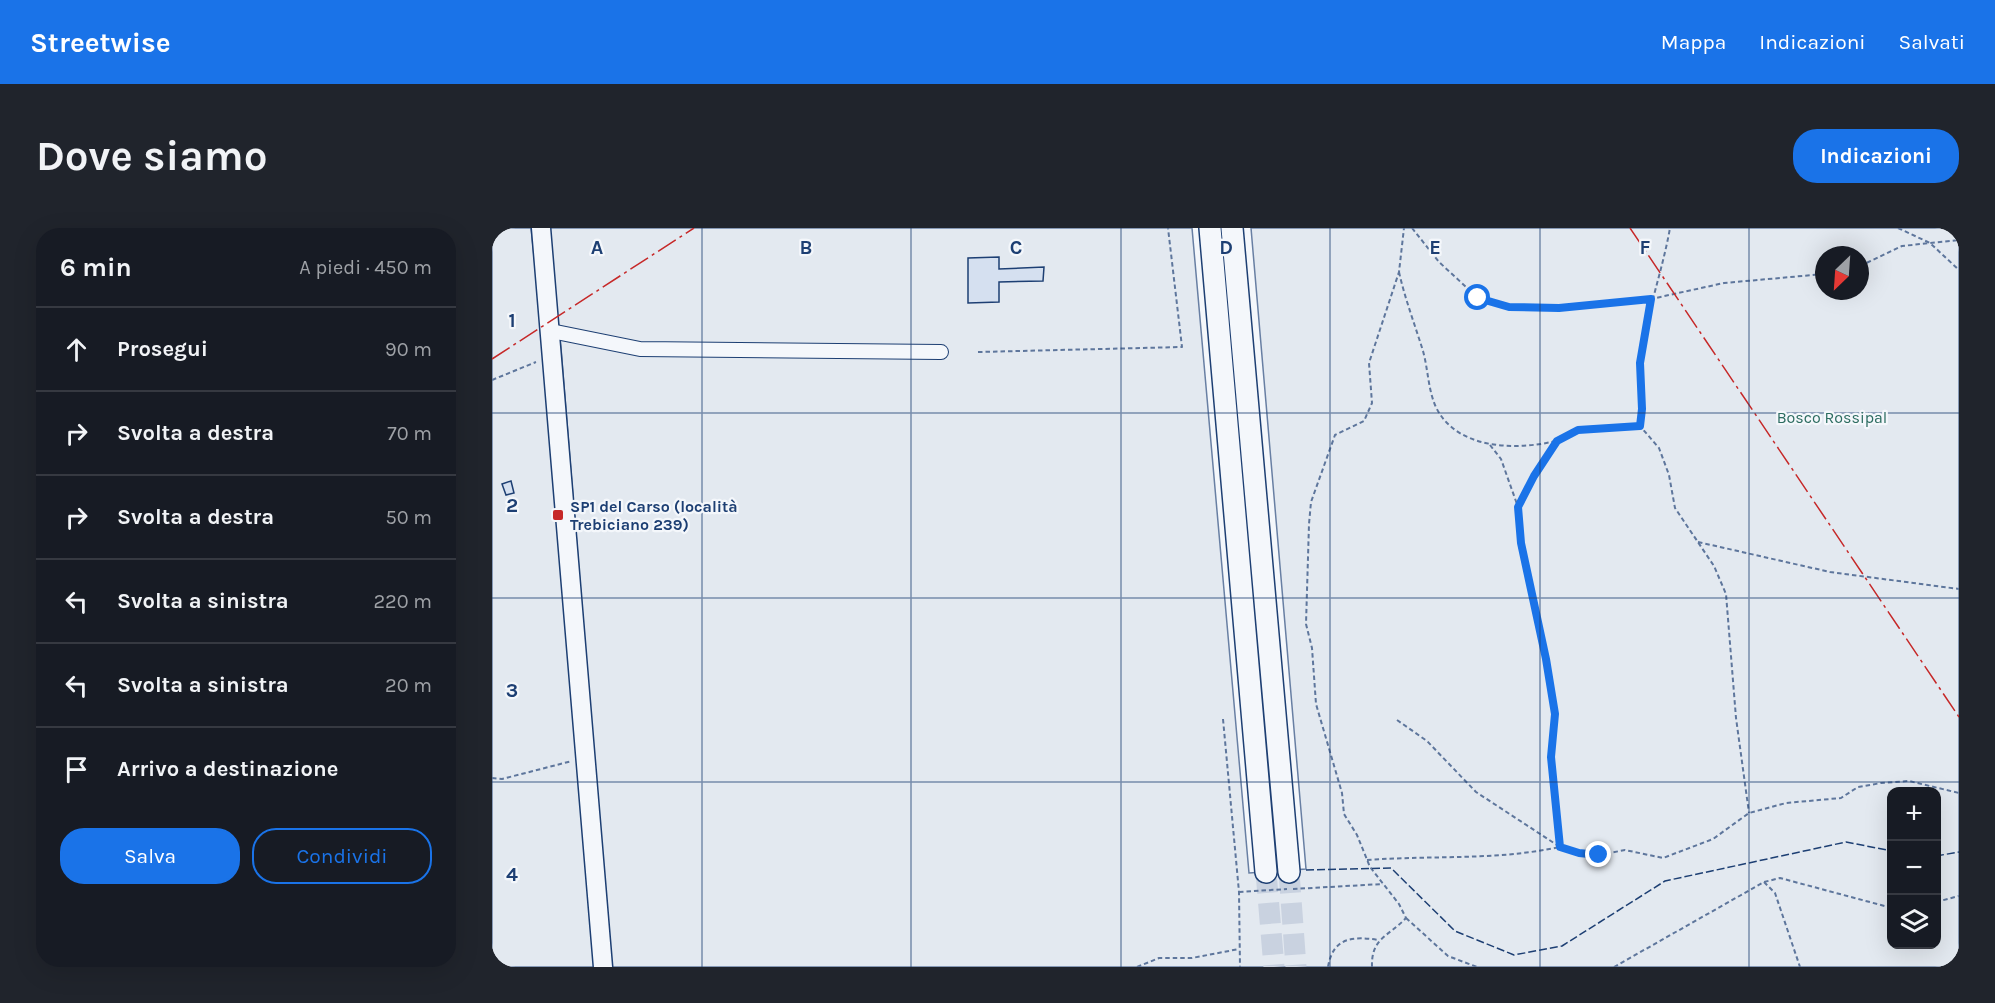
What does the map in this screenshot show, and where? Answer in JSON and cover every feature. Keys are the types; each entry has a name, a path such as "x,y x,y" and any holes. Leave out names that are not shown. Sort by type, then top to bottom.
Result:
{"highway":[{"path":"1210,228 1266,872"},
{"path":"1232,228 1289,872"}],"main road":[{"path":"541,228 554,360 603,967"}],"street":[{"path":"551,331 640,349 940,352"}],"path":[{"path":"978,352 1182,347 1168,228"},
{"path":"1404,228 1399,272 1368,363 1372,403 1364,421 1335,435 1311,502 1306,624 1312,648 1316,704 1340,784 1344,814 1367,860 1406,918 1448,956 1477,967"},
{"path":"1412,228 1439,262 1478,298 1509,307 1559,308 1651,299 1724,283 1815,275"},
{"path":"1670,228 1664,262 1651,299 1640,363 1642,409 1640,426 1659,448 1669,475 1675,508 1714,566 1726,594 1736,718 1749,813"},
{"path":"1898,228 1930,243 1959,270"},
{"path":"1869,262 1902,246 1959,240"},
{"path":"1399,272 1407,305 1424,354 1435,404 1447,426 1490,446 1557,441 1578,430 1640,426"},
{"path":"492,380 536,362 554,360"},
{"path":"1518,507 1534,476 1557,441"},
{"path":"1490,446 1501,459 1518,507 1521,543 1546,659 1555,714 1551,757 1560,847"},
{"path":"1698,542 1830,572 1959,589"},
{"path":"1222,719 1239,892 1240,967"},
{"path":"1397,720 1427,741 1476,792 1560,847 1579,853 1599,855 1625,850 1663,858 1713,839 1749,813 1786,803 1841,798 1858,787 1909,781 1959,793"},
{"path":"492,778 502,779 548,765 586,759"},
{"path":"1367,860 1412,856 1476,859 1530,854 1560,847"},
{"path":"1614,967 1764,882 1780,878 1887,907"},
{"path":"1764,882 1775,893 1800,967"},
{"path":"1239,892 1383,884"},
{"path":"1941,901 1959,896"},
{"path":"1372,967 1371,951 1379,940 1394,931 1406,918"},
{"path":"1328,967 1330,954 1339,944 1351,939 1379,940"},
{"path":"1137,967 1159,958 1192,958 1239,950"}],"green space":[{"path":"492,228 531,228 544,350 595,967 492,967"},
{"name":"Bosco Rossipal","path":"547,228 1192,228 1249,873 1306,869 1251,228 1959,228 1959,967 611,967 561,348"}],"building":[{"path":"999,257 999,269 1044,267 1043,281 999,282 999,302 968,303 968,258"},
{"path":"511,481 514,493 506,495 502,484"}],"tunnel":[{"path":"1266,872 1274,967"},
{"path":"1289,872 1296,967"}],"fence":[{"path":"1306,870 1391,868 1455,931 1514,955 1562,946 1665,881 1846,842 1887,850"},
{"path":"1941,855 1959,852"}],"power":[{"path":"492,359 694,228"},
{"path":"1630,228 1959,717"}],"place":[{"name":"SP1 del Carso (località Trebiciano 239)","path":"558,515"}],"route":[{"path":"1478,298 1509,307 1559,308 1651,299 1640,363 1642,409 1640,426 1608,426 1578,430 1557,441 1534,476 1518,507 1521,543 1546,659 1555,714 1551,757 1560,847 1579,853 1599,855"}]}
